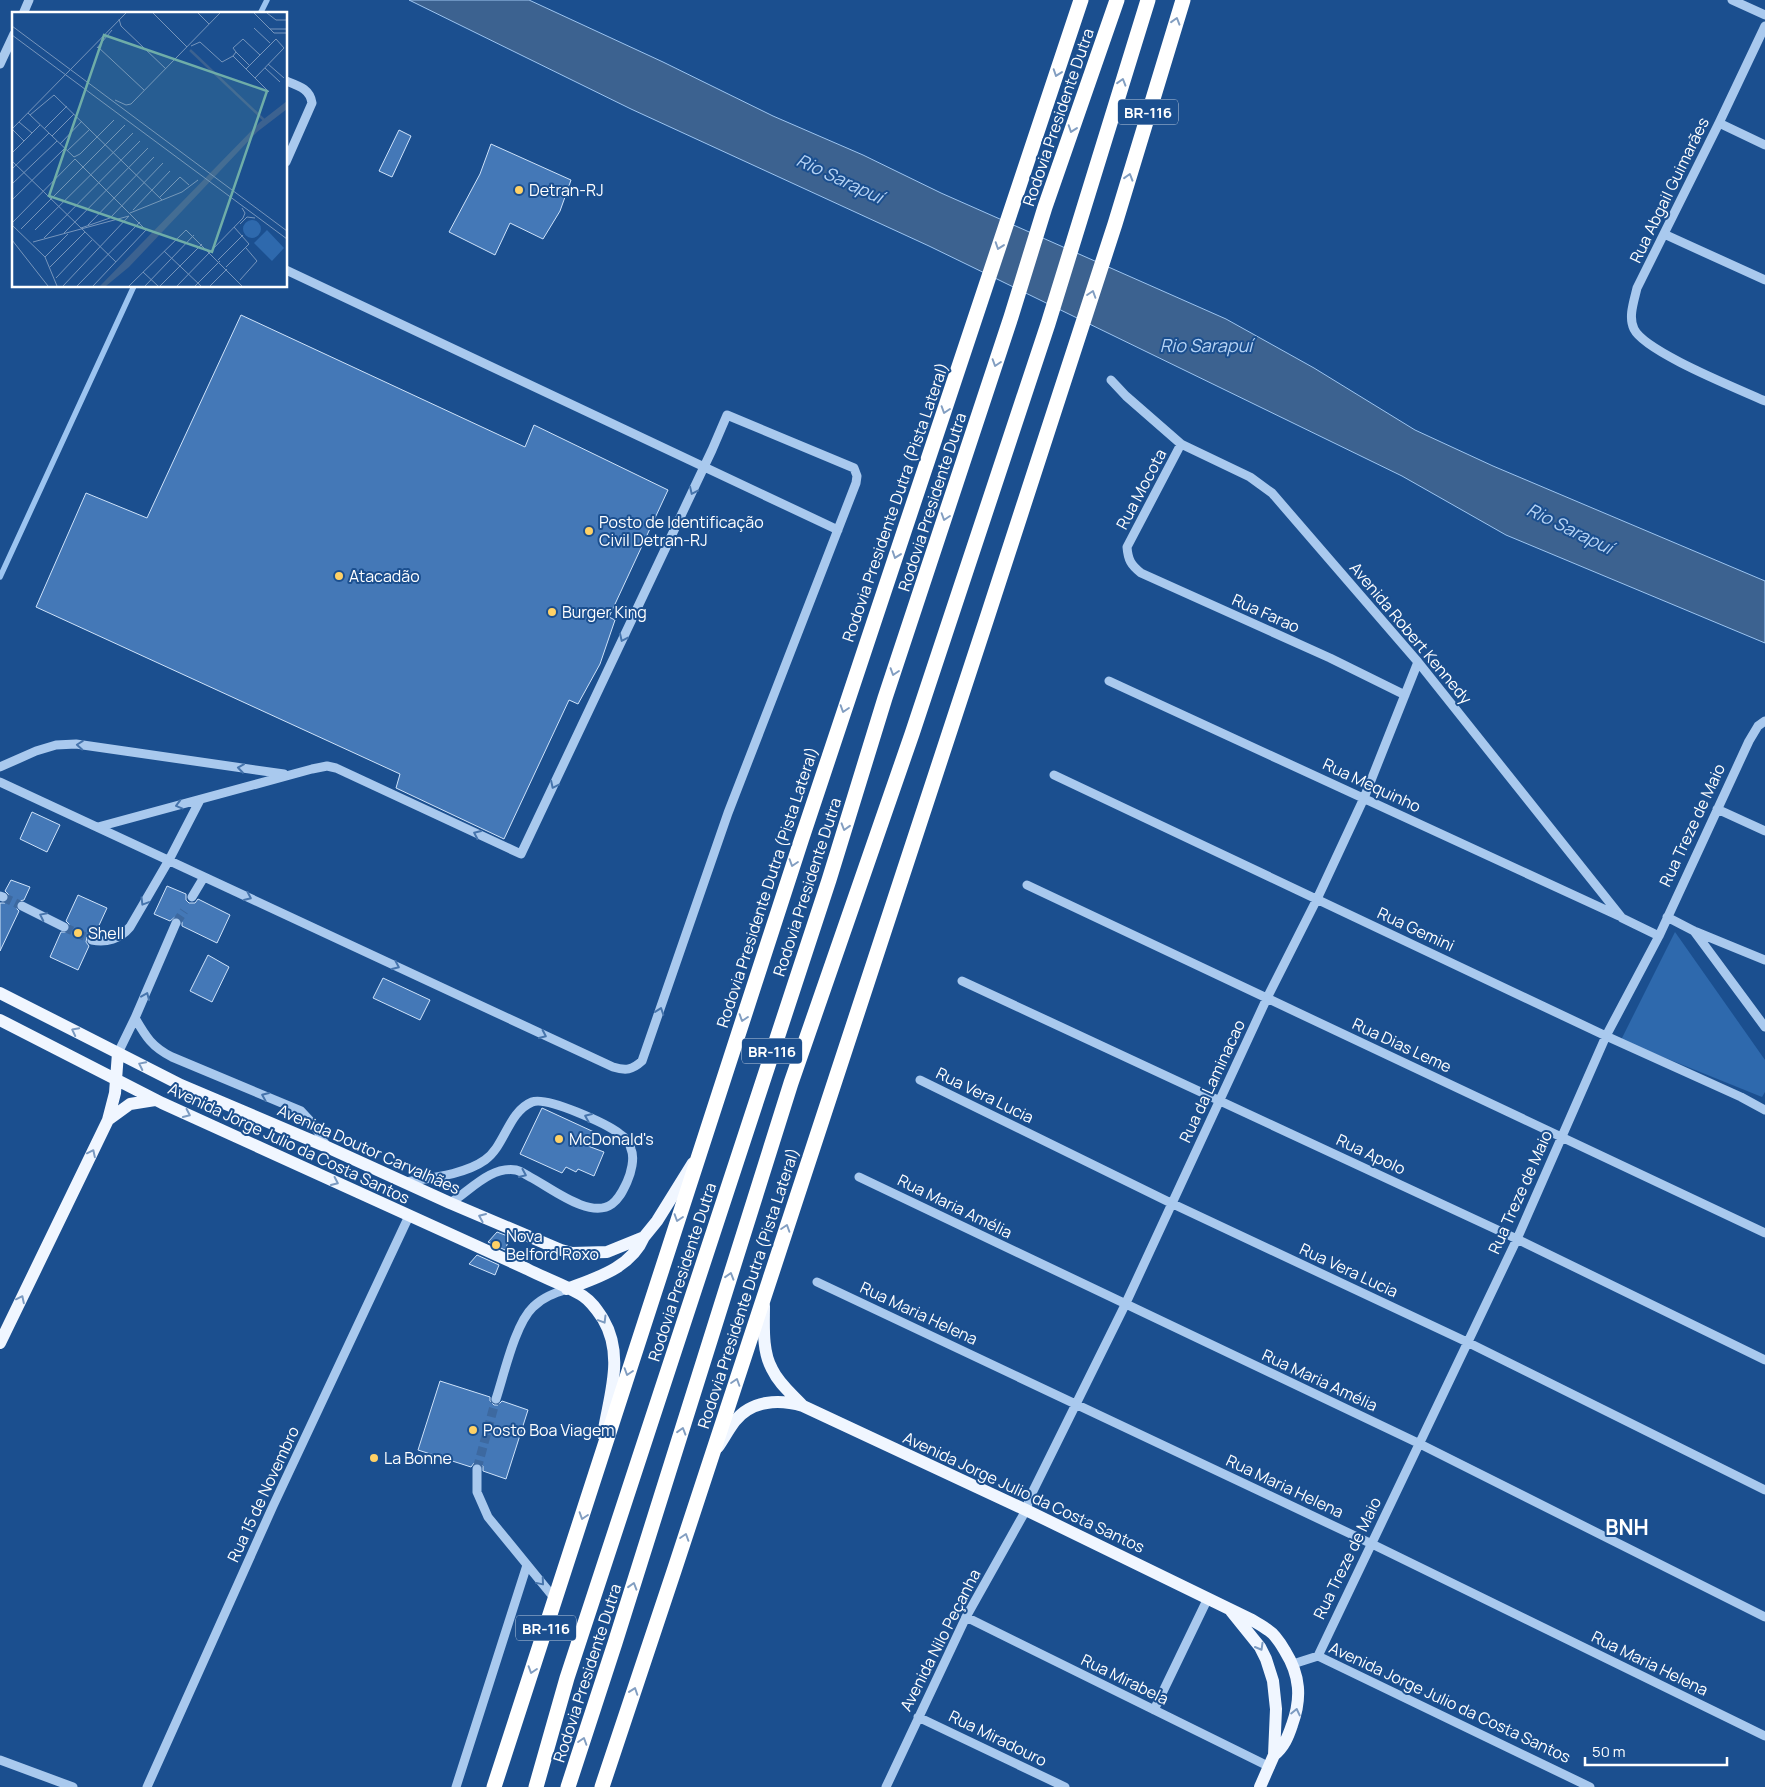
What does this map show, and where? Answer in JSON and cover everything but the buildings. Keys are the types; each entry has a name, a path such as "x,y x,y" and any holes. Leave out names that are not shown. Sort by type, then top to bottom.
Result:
{"highway":[{"name":"Rodovia Presidente Dutra (Pista Lateral)","path":"494,1787 698,1154 1081,0"},
{"name":"Rodovia Presidente Dutra","path":"536,1787 567,1678 826,889 885,698 1011,317 1045,207 1117,0"},
{"name":"Rodovia Presidente Dutra","path":"568,1787 791,1083 912,734 1048,324 1148,0"},
{"name":"Rodovia Presidente Dutra (Pista Lateral)","path":"602,1787 1077,341 1115,224 1183,0"}],"main road":[{"name":"Avenida Doutor Carvalhães","path":"0,993 181,1085 327,1147 547,1245 572,1253 607,1252 644,1237 657,1222 698,1154"},
{"name":"Avenida Jorge Julio da Costa Santos","path":"0,1020 155,1100 567,1289"},
{"path":"0,1343 108,1120 116,1079 118,1053"},
{"path":"108,1120 130,1104 155,1100"},
{"path":"567,1289 624,1264 639,1248 644,1237"},
{"path":"567,1289 584,1297 595,1306 610,1332 614,1344 615,1375 597,1469"},
{"path":"764,1296 765,1346 771,1368 782,1385 803,1406"},
{"path":"710,1460 736,1420 754,1406 775,1401 803,1406"},
{"name":"Avenida Jorge Julio da Costa Santos","path":"803,1406 1026,1510 1230,1609"},
{"path":"1230,1609 1269,1630 1294,1664 1298,1679 1298,1705 1287,1738 1272,1761 1260,1787"},
{"path":"1230,1609 1238,1621 1256,1640 1271,1673 1276,1709 1272,1761"}],"street":[{"path":"24,12 29,0"},
{"path":"1732,0 1765,15"},
{"name":"Rua Abgail Guimarães","path":"1765,26 1637,288 1632,312 1634,329 1645,341 1670,358 1765,401"},
{"path":"0,64 12,38"},
{"path":"288,82 307,90 311,96 312,103 288,157"},
{"path":"1719,123 1765,145"},
{"path":"1664,234 1765,280"},
{"path":"288,271 838,530"},
{"name":"Avenida Robert Kennedy","path":"1111,380 1126,396 1181,444 1250,476 1272,493 1418,662 1622,918 1659,936"},
{"path":"0,783 613,1067 624,1070 634,1068 642,1061 728,813 856,483 857,476 854,468 727,415 521,854 328,766 98,827"},
{"name":"Rua Mocota","path":"1127,547 1181,444"},
{"name":"Rua Farao","path":"1127,547 1128,558 1133,567 1141,573 1330,658 1405,695"},
{"name":"Rua da Laminacao","path":"1026,1510 1030,1496 1125,1305 1267,998 1317,899 1364,798 1418,662"},
{"name":"Rua Mequinho","path":"1109,681 1622,918"},
{"name":"Rua Treze de Maio","path":"1318,1656 1517,1240 1606,1036 1659,936 1749,741 1758,726 1765,722"},
{"path":"0,766 49,747 76,744 289,775"},
{"name":"Rua Gemini","path":"1054,775 1606,1036 1742,1097 1765,1110"},
{"path":"92,940 108,941 127,931 169,860 200,800"},
{"path":"1717,809 1765,831"},
{"path":"192,897 204,877"},
{"name":"Rua Dias Leme","path":"1026,885 1765,1233"},
{"path":"22,906 64,927"},
{"path":"1667,916 1694,931 1765,960"},
{"path":"118,1053 136,1018 176,923"},
{"path":"1694,931 1765,1027"},
{"name":"Rua Apolo","path":"962,981 1517,1240 1765,1360"},
{"path":"136,1018 148,1038 159,1050 301,1111 314,1125 327,1147"},
{"name":"Rua Vera Lucia","path":"920,1080 1173,1204 1468,1342 1765,1490"},
{"path":"405,1182 452,1173 485,1160 495,1149 514,1117 531,1102 536,1101 560,1106 603,1124 619,1132 631,1148 633,1157 629,1177 621,1194 612,1204 602,1208 586,1207 572,1202 518,1170 506,1170 492,1174 450,1203"},
{"name":"Rua Maria Amélia","path":"859,1177 1418,1444 1765,1617"},
{"name":"Rua 15 de Novembro","path":"147,1787 273,1506 409,1216"},
{"name":"Rua Maria Helena","path":"816,1282 1372,1544 1765,1736"},
{"path":"496,1399 517,1334 525,1316 542,1299 567,1289"},
{"path":"477,1470 477,1492 488,1517 556,1599"},
{"name":"Avenida Nilo Peçanha","path":"886,1787 966,1617 1026,1510"},
{"path":"456,1787 527,1566"},
{"path":"1154,1710 1208,1598"},
{"name":"Rua Mirabela","path":"966,1617 1154,1710 1272,1761"},
{"name":"Avenida Jorge Julio da Costa Santos","path":"1294,1664 1318,1656 1590,1787"},
{"name":"Rua Miradouro","path":"918,1717 1065,1787"},
{"path":"0,1760 73,1787"}],"shaded area":[{"path":"1675,932 1765,1060 1765,1092 1762,1097 1621,1040"}],"water":[{"name":"Rio Sarapuí","path":"409,0 529,0 663,62 773,116 863,155 941,193 1226,319 1314,368 1415,430 1493,466 1765,581 1765,643 1506,535 1402,476 929,246 631,109"}],"waterway":[{"path":"261,12 267,0"},
{"path":"0,577 133,288"}],"tunnel":[{"path":"3,897 22,906"},
{"path":"176,923 184,911"},
{"path":"64,927 92,940"},
{"path":"477,1469 496,1399"}],"place":[{"name":"Detran-RJ","path":"519,190"},
{"name":"Posto de Identificação Civil Detran-RJ","path":"589,531"},
{"name":"Atacadão","path":"339,576"},
{"name":"Burger King","path":"552,612"},
{"name":"Shell","path":"78,933"},
{"name":"McDonald's","path":"559,1139"},
{"name":"Nova Belford Roxo","path":"496,1245"},
{"name":"Posto Boa Viagem","path":"473,1430"},
{"name":"La Bonne","path":"374,1458"}],"district":[{"name":"BNH","path":"1627,1527"}]}
